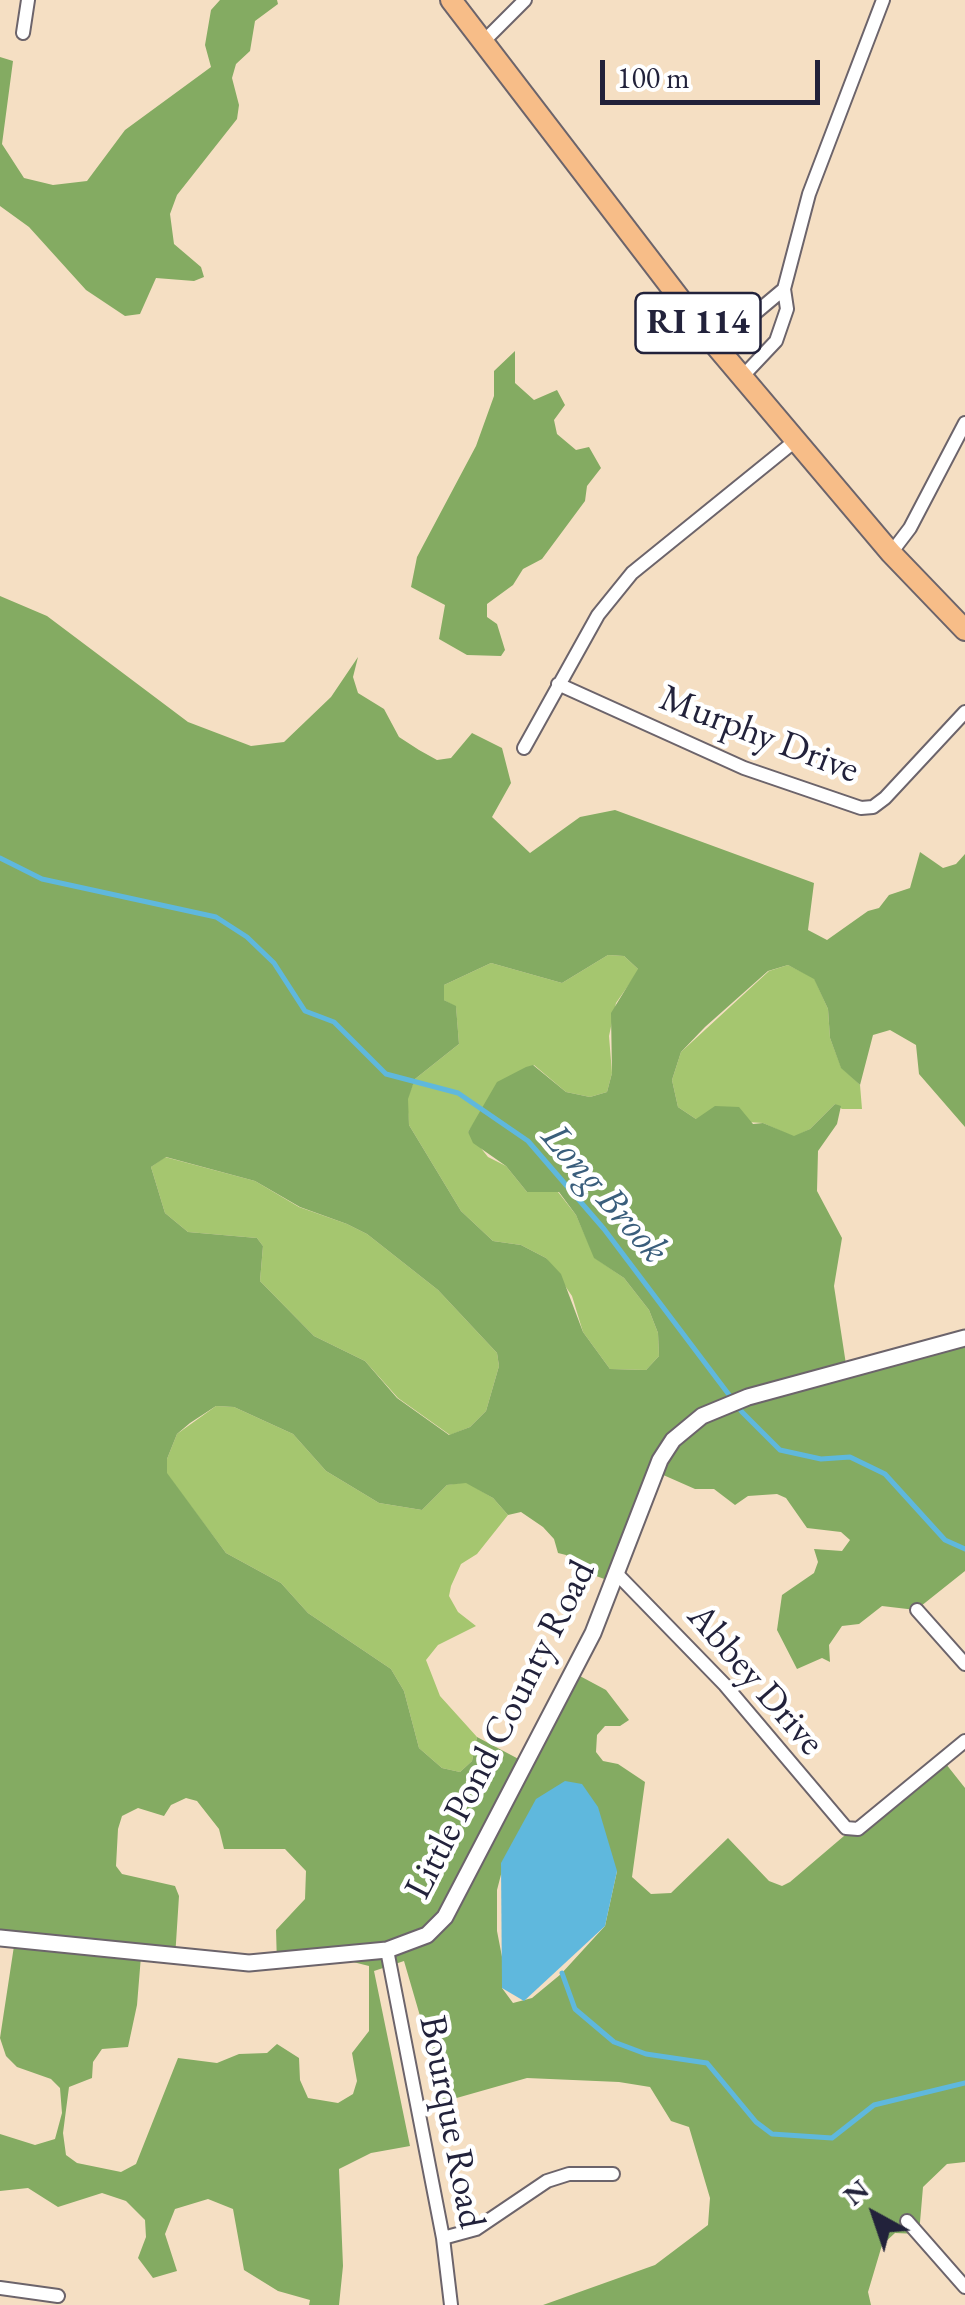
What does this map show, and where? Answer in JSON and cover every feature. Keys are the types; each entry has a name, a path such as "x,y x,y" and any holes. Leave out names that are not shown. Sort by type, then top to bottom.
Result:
{"main road":[{"name":"RI 114","path":"451,0 742,378 891,554 965,630"}],"street":[{"path":"23,33 28,0"},
{"path":"482,42 525,0"},
{"path":"742,378 776,341 787,309 784,289 808,194 883,0"},
{"path":"716,346 784,289"},
{"path":"891,554 910,528 965,423"},
{"path":"524,748 598,615 632,572 794,441"},
{"name":"Murphy Drive","path":"558,684 744,768 861,808 873,808 885,798 965,712"},
{"name":"Little Pond County Road","path":"0,1938 249,1963 387,1950 428,1935 445,1917 593,1634 660,1460 686,1426 748,1397 965,1338"},
{"name":"Abbey Drive","path":"617,1574 724,1685 846,1828 858,1829 965,1741"},
{"path":"917,1610 965,1664"},
{"name":"Bourque Road","path":"387,1950 443,2238 451,2305"},
{"path":"443,2238 476,2228 547,2181 569,2174 613,2174"},
{"path":"906,2221 965,2287"},
{"path":"0,2288 58,2296"}],"green space":[{"path":"220,0 277,0 278,4 255,21 250,51 236,64 232,78 239,105 237,119 177,195 170,214 174,244 201,267 204,277 194,281 156,278 140,314 125,316 86,290 29,227 0,206 0,57 13,61 2,144 24,178 53,185 87,181 125,130 211,67 205,45 211,10"},
{"path":"515,351 515,383 534,400 557,390 565,405 554,420 557,434 576,450 589,447 601,468 587,486 585,501 542,559 523,569 513,585 487,604 487,617 497,624 505,650 501,656 467,655 439,639 445,605 411,587 417,557 476,446 494,396 494,371"},
{"path":"0,596 47,616 188,722 251,746 284,742 331,697 358,657 353,677 358,693 384,709 399,737 419,750 437,760 451,758 472,733 502,748 511,783 492,817 530,853 580,817 615,810 814,883 808,930 827,940 868,911 879,908 889,895 910,888 920,852 943,868 956,864 965,854 965,1127 919,1074 916,1045 890,1030 873,1035 860,1085 841,1068 830,1038 828,1009 814,979 788,965 768,971 705,1027 681,1052 672,1080 678,1107 696,1119 715,1106 739,1107 753,1124 763,1123 794,1136 810,1129 835,1104 841,1106 837,1124 818,1151 817,1191 842,1238 834,1286 847,1371 965,1344 965,1571 916,1610 882,1606 859,1624 842,1626 829,1645 830,1662 822,1658 797,1669 777,1630 782,1595 814,1573 818,1562 814,1549 842,1551 850,1540 841,1532 807,1528 786,1498 777,1494 748,1496 735,1505 714,1489 695,1489 661,1474 615,1583 580,1570 566,1555 558,1553 554,1539 543,1527 521,1512 508,1515 493,1498 466,1483 447,1485 422,1510 379,1503 326,1471 293,1434 234,1407 216,1406 190,1423 177,1434 167,1459 167,1473 226,1553 281,1583 308,1613 391,1669 404,1691 419,1748 442,1768 460,1772 472,1761 477,1737 528,1764 578,1675 606,1690 629,1720 620,1726 605,1726 597,1735 596,1752 603,1761 618,1764 645,1782 632,1877 651,1894 671,1893 728,1838 769,1881 782,1886 851,1830 946,1764 965,1788 965,2162 947,2164 923,2187 919,2234 895,2233 882,2245 868,2292 871,2305 543,2305 655,2265 708,2225 710,2198 689,2127 671,2121 650,2087 619,2082 527,2078 439,2103 441,2088 404,1961 374,1971 410,2146 371,2153 339,2169 343,2266 339,2305 309,2305 310,2300 278,2291 244,2270 233,2209 208,2199 175,2209 165,2234 177,2271 153,2278 138,2258 146,2237 145,2220 126,2201 102,2193 58,2207 28,2188 0,2191 0,2134 35,2145 55,2139 62,2113 60,2088 51,2079 17,2067 6,2056 0,2038 14,1946 0,1943","holes":["608,955 624,956 638,969 611,1013 612,1073 607,1092 590,1097 566,1092 533,1065 526,1067 497,1082 468,1132 473,1143 506,1166 527,1192 559,1192 576,1215 594,1258 624,1278 649,1310 658,1333 659,1356 646,1370 610,1369 583,1332 561,1274 546,1258 521,1245 493,1241 461,1211 409,1125 408,1099 415,1079 459,1044 456,1006 444,1000 444,985 491,963 562,983","166,1157 255,1181 300,1207 367,1234 438,1290 497,1353 499,1366 486,1411 470,1427 449,1435 397,1398 365,1361 314,1336 260,1281 263,1246 257,1238 188,1232 165,1213 151,1167","186,1798 197,1801 219,1829 224,1849 285,1849 306,1871 305,1899 276,1930 277,1964 345,1960 369,1966 369,2031 352,2053 357,2081 353,2094 338,2103 308,2098 300,2080 299,2058 277,2044 267,2053 239,2054 217,2063 178,2058 136,2164 121,2172 77,2163 66,2155 63,2133 69,2087 92,2078 93,2062 102,2049 128,2047 141,1956 175,1958 179,1896 175,1886 122,1874 116,1866 122,1816 138,1808 164,1816 171,1805","504,1863 617,1871 605,1926 561,1974 532,1998 513,2003 502,1988 497,1890"]},
{"path":"608,955 624,956 639,970 616,1003 609,1036 612,1073 607,1092 590,1097 566,1092 534,1065 488,1102 468,1132 488,1157 506,1166 527,1192 558,1192 576,1215 595,1258 624,1278 649,1310 658,1333 659,1356 646,1370 610,1369 583,1332 572,1296 546,1258 521,1245 493,1241 461,1211 409,1125 407,1099 415,1079 459,1044 456,1007 444,1000 444,985 491,963 562,983"},
{"path":"788,965 814,978 828,1009 830,1038 841,1067 860,1085 862,1109 842,1109 835,1104 810,1129 794,1137 763,1123 696,1119 678,1107 672,1080 681,1052 769,971"},
{"path":"165,1157 255,1181 299,1207 347,1224 367,1234 438,1290 497,1353 499,1366 486,1411 470,1427 450,1435 398,1398 365,1361 314,1336 260,1281 263,1246 257,1238 188,1232 165,1213 151,1167"},
{"path":"216,1406 234,1407 293,1434 326,1471 379,1503 422,1510 447,1485 466,1482 493,1498 508,1515 477,1554 461,1564 451,1586 449,1596 458,1612 476,1626 438,1645 426,1660 440,1696 477,1737 472,1761 460,1772 442,1768 419,1748 404,1691 391,1669 308,1613 281,1583 226,1553 166,1473 177,1434"}],"water":[{"path":"565,1781 582,1784 598,1807 617,1871 605,1926 524,2001 502,1988 501,1863 536,1799"}],"waterway":[{"name":"Long Brook","path":"0,858 42,879 216,917 247,937 274,963 305,1011 334,1022 386,1074 458,1093 528,1141 604,1229 742,1412 780,1450 821,1459 850,1457 885,1474 945,1540 965,1549"},
{"name":"Long Brook","path":"562,1973 575,2009 614,2042 646,2054 707,2063 756,2122 772,2134 832,2138 874,2105 965,2083"}]}
